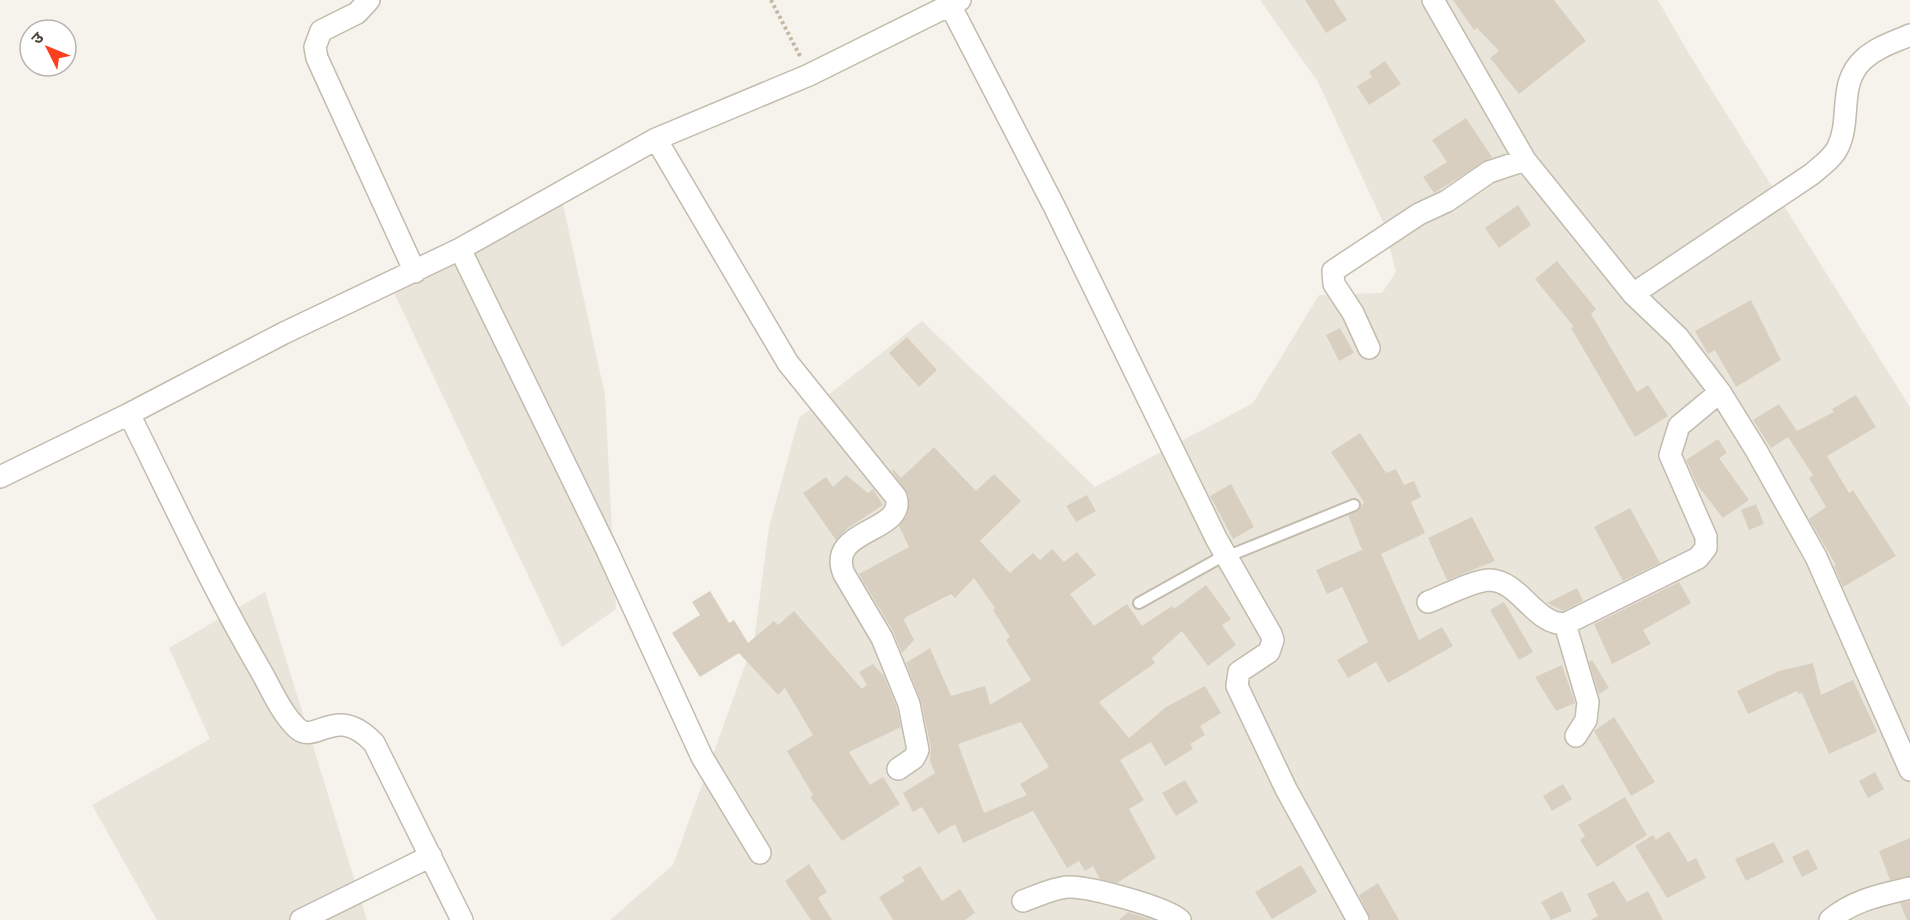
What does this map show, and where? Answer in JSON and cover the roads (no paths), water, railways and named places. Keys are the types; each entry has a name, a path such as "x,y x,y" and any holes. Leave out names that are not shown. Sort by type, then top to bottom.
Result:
{"street":[{"path":"369,0 357,13 321,31 315,47 317,58 415,272"},
{"path":"1433,0 1525,160 1633,294 1678,338 1719,392 1756,450 1816,557 1910,770"},
{"path":"0,477 129,414 284,333 460,249 656,140 810,75 955,2 1226,556 1273,640 1269,652 1239,672 1237,686 1286,789 1358,920"},
{"path":"1633,294 1812,174 1829,160 1839,147 1848,82 1856,68 1878,49 1910,35"},
{"path":"656,140 788,363 898,502 893,514 849,543 843,550 840,560 844,574 890,653 909,704 918,750 914,758 898,769"},
{"path":"1369,348 1353,313 1334,284 1333,271 1419,214 1448,201 1489,172 1525,160"},
{"path":"460,249 607,550 702,757 760,853"},
{"path":"1428,603 1490,580 1510,589 1550,622 1565,624 1690,564 1703,554 1706,548 1706,537 1670,454 1679,426 1719,392"},
{"path":"129,414 245,644 289,719 300,731 307,733 342,723 363,731 377,749 462,920"},
{"path":"1565,624 1588,702 1586,720 1575,736"},
{"path":"301,920 431,856"},
{"path":"1023,901 1058,888 1083,888 1166,911 1180,920"},
{"path":"1830,920 1870,897 1910,888"}],"lane":[{"path":"1139,603 1226,556 1354,505"}]}
